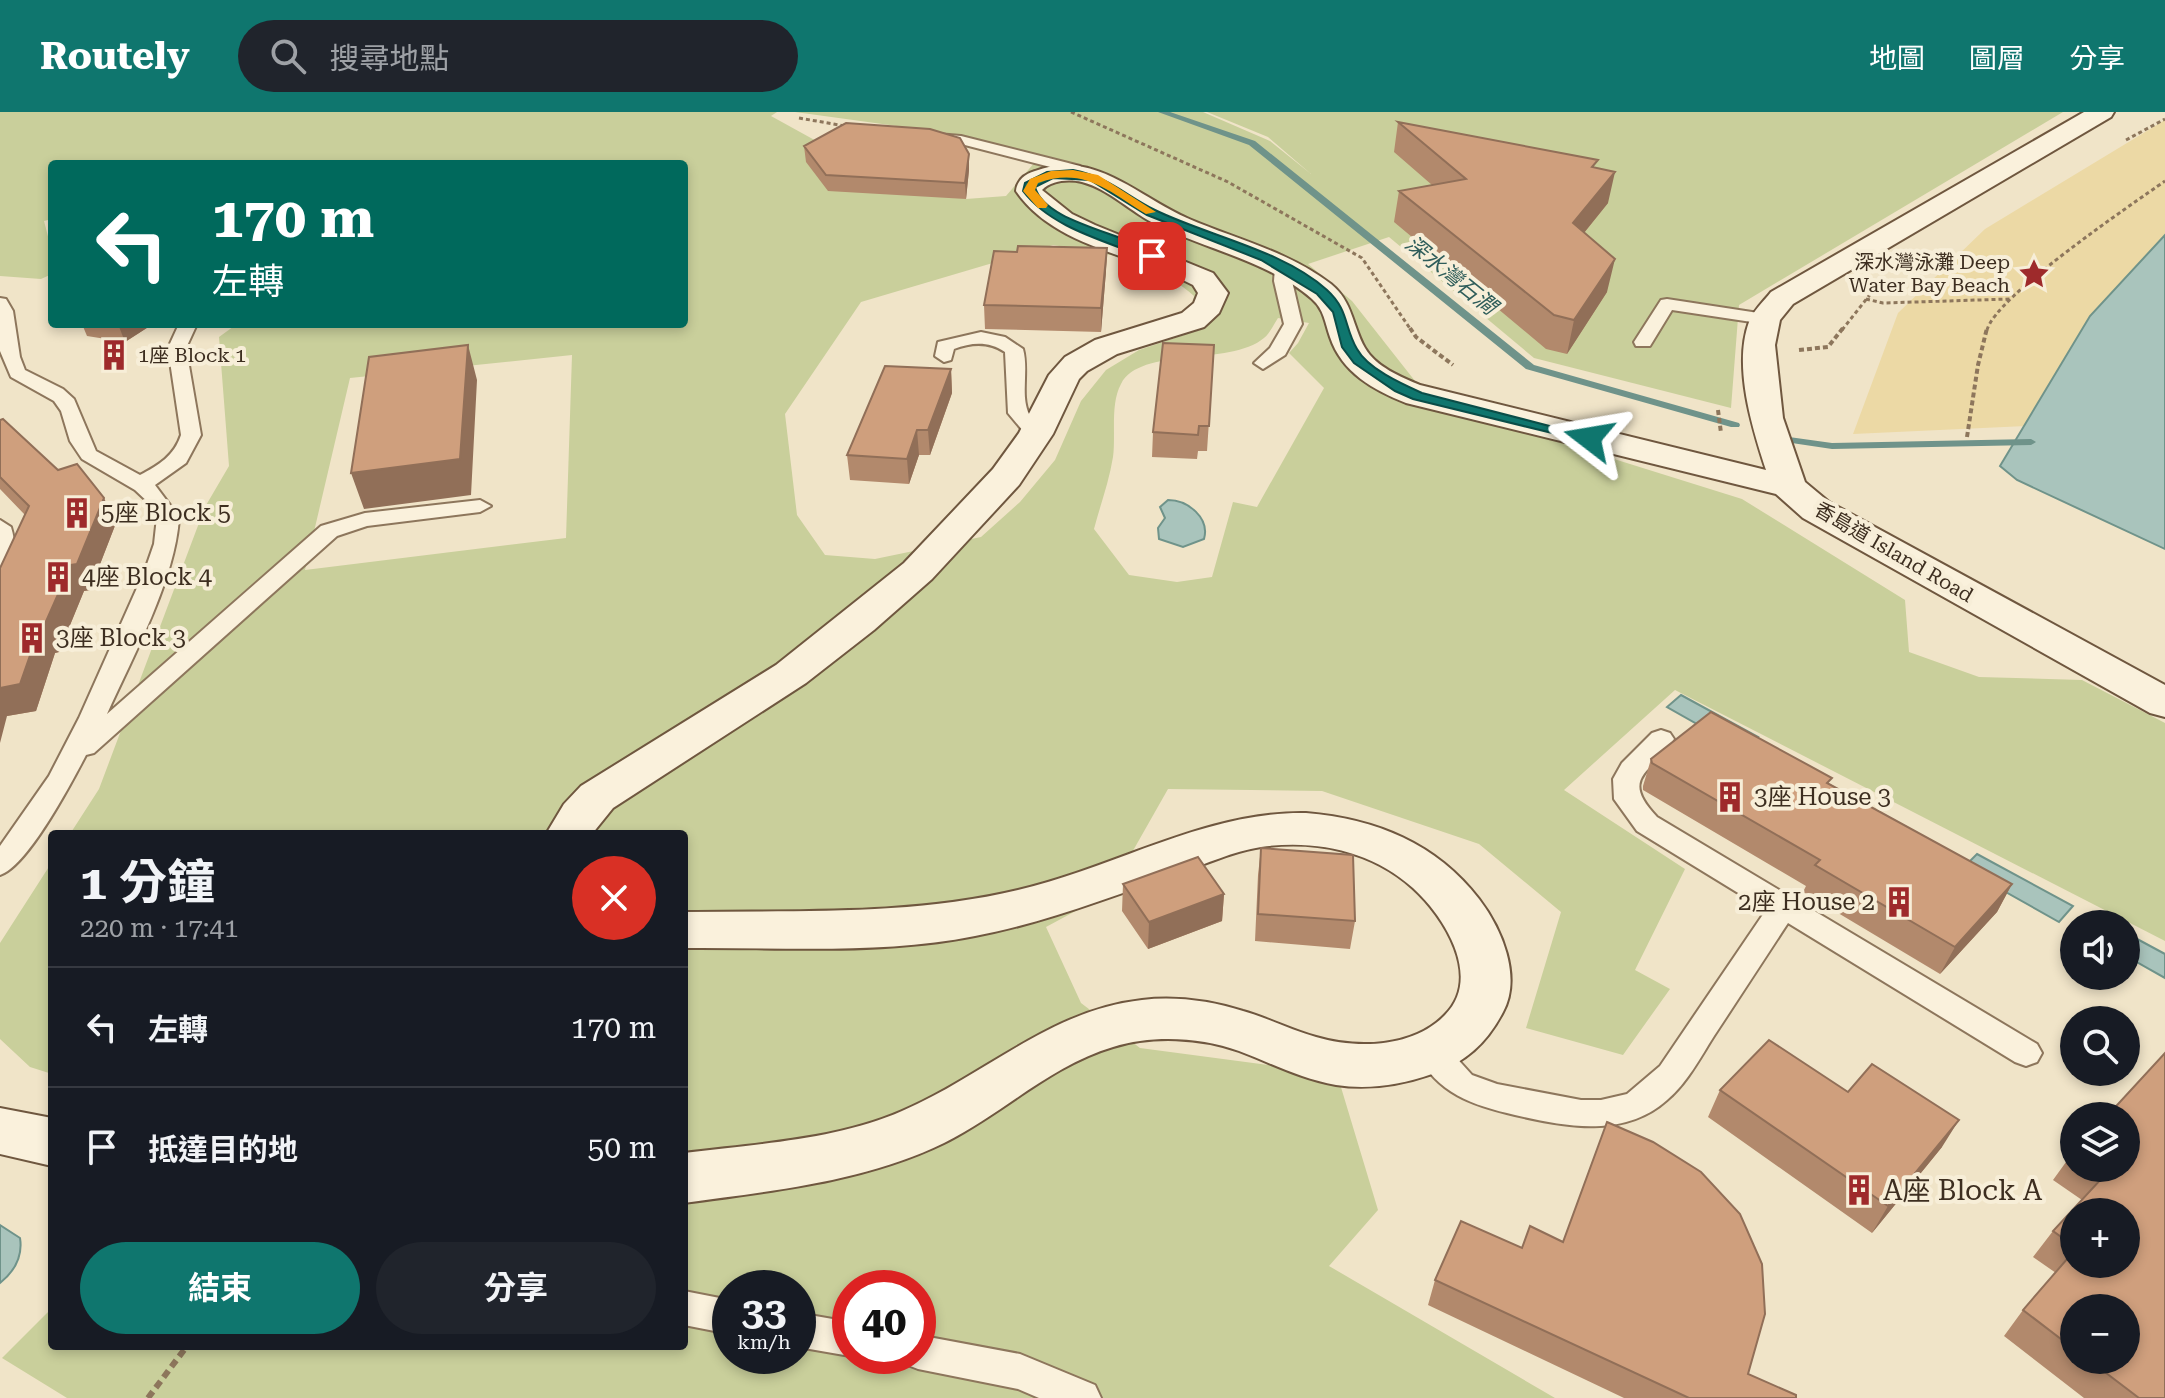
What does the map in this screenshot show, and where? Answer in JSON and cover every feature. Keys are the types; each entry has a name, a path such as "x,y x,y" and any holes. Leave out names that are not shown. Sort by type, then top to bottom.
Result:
{"street":[{"path":"1765,319 1782,298 1815,277 2102,112"},
{"path":"571,830 597,797 791,674 871,611 966,523 1006,477 1036,434 1058,387 1076,364 1106,347 1193,320 1213,299 1212,288 1196,274 1081,228 1039,203 1029,191 1029,186 1041,177 1062,173 1094,177 1170,222 1245,248 1284,267 1331,301 1339,312 1349,347 1358,360 1399,388 1432,400 1789,486"},
{"name":"香島道 Island Road","path":"1765,319 1759,345 1766,418 1789,486 1816,510 1854,533 2165,703"},
{"path":"688,930 924,926 976,918 1027,906 1254,831 1324,829 1392,849 1421,867 1447,889 1467,913 1479,940 1485,968 1482,996 1471,1023 1454,1039 1432,1052 1406,1061 1378,1065 1342,1064 1307,1057 1242,1030 1207,1022 1171,1019 1135,1022 1101,1029 1075,1040 947,1115 887,1141 748,1169 688,1177"},
{"path":"0,1131 48,1141"}],"lane":[{"path":"906,136 961,140 1075,169 1081,174"},
{"path":"1263,363 1278,351 1293,324 1283,281 1284,267"},
{"path":"0,303 4,311 6,361 18,373 60,396 71,407 76,419 75,431 79,443 88,453 142,483 161,502 168,517 168,535 163,553 76,755 52,797 0,865"},
{"path":"1643,342 1667,304 1765,319"},
{"path":"142,483 173,464 189,444 191,435 177,348 186,328"},
{"path":"944,356 945,346 973,338 997,340 1014,349 1015,407 1036,434"},
{"path":"76,755 329,531 365,520 480,506"},
{"path":"0,527 5,540 5,555 0,571"},
{"path":"1661,739 1628,771 1623,783 1625,796 1633,810 1647,824 2026,1053"},
{"path":"1432,1052 1461,1083 1485,1095 1544,1109 1595,1115 1640,1103 1658,1091 1671,1075 1784,906"},
{"path":"688,1309 712,1313"},
{"path":"936,1356 1020,1372 1082,1398"}],"path":[{"path":"1071,112 1228,182 1362,258 1416,337 1454,366"},
{"path":"799,118 845,126"},
{"path":"2124,142 2165,119"},
{"path":"1967,437 1978,365 1989,322 2078,242 2165,181"},
{"path":"1794,351 1828,347 1883,279"},
{"path":"1866,299 1883,303 2011,299"},
{"path":"1718,410 1721,436"},
{"path":"148,1398 184,1350"}],"green space":[{"path":"0,112 777,112 771,116 829,148 966,199 1006,196 1041,155 955,134 795,112 1203,112 1270,141 1311,174 1268,137 1207,112 2063,112 1739,305 1731,408 1534,358 1389,237 1308,264 1352,301 1415,381 1550,439 1742,499 1905,600 1909,652 1979,677 2082,680 2165,723 2165,941 2140,928 2140,910 2104,910 1675,690 1564,790 1685,869 1635,970 1670,989 1623,1055 1526,1028 1561,912 1479,844 1322,791 1168,789 1109,893 1046,927 1081,1003 1140,1048 1337,1074 1378,1210 1329,1266 1555,1398 67,1398 2,1358 48,1312 48,1350 688,1350 688,830 73,830 99,789 205,507 229,466 219,337 231,328 688,328 688,160 48,160 48,220 44,221 48,236 48,276 41,279 0,276","holes":["1053,245 1110,255 1162,274 1194,296 1184,335 1139,350 1106,370 1081,401 1055,460 1020,502 981,537 875,559 825,555 797,515 785,414 861,302","1278,318 1309,323 1289,353 1324,388 1257,507 1233,502 1212,577 1177,582 1129,575 1094,529 1111,466 1114,410 1121,384 1131,372 1146,365 1249,347 1264,338","572,355 566,538 305,570 350,378"]},
{"path":"48,868 48,1073 30,1067 0,1039 0,943"}],"sand":[{"name":"深水灣泳灘 Deep Water Bay Beach","path":"2165,120 2165,235 2090,316 2026,426 1853,434 1898,313 1985,229"}],"water":[{"path":"2165,235 2165,549 2017,480 2000,466 2090,316"},
{"path":"1168,500 1183,503 1201,517 1204,539 1183,547 1159,539 1158,528 1165,518 1160,507"},
{"path":"1681,695 1758,737 1743,750 1667,707"},
{"path":"1977,854 2073,906 2070,910 2060,910 2059,922 1963,868"},
{"path":"2140,941 2165,954 2165,978 2140,964"},
{"path":"0,1225 20,1238 21,1245 17,1263 0,1283"}],"building":[{"path":"1398,122 1598,160 1592,167 1615,172 1573,223 1615,259 1574,320 1554,315 1399,191 1466,179"},
{"path":"846,123 930,129 960,138 969,154 965,183 826,175 804,146"},
{"path":"1018,246 1107,248 1101,308 984,305 994,251 1017,252"},
{"path":"1163,343 1214,345 1209,426 1199,426 1198,435 1153,432"},
{"path":"468,345 460,459 351,473 369,357"},
{"path":"885,366 951,369 928,430 917,430 907,459 847,455"},
{"path":"3,419 58,470 77,464 104,498 77,564 71,565 44,626 40,627 20,684 0,688 0,568 29,506 0,477 0,420"},
{"path":"1711,712 1832,778 1827,783 2012,884 1955,947 1815,865 1820,860 1652,763 1651,759"},
{"path":"1261,848 1353,855 1355,921 1258,914"},
{"path":"1198,857 1224,894 1149,922 1123,884"},
{"name":"A座 Block A","path":"1769,1040 1848,1092 1872,1064 1959,1120 1888,1206 1720,1090"},
{"path":"2165,1053 2165,1398 2139,1398 2107,1374 2140,1374 2140,1294 2060,1294 2060,1338 2023,1310 2060,1267 2060,1278 2140,1278 2140,1198 2084,1198 2098,1182 2140,1182 2140,1102 2120,1102 2135,1086 2140,1086 2140,1080"},
{"path":"1607,1122 1653,1142 1701,1172 1740,1214 1762,1264 1765,1314 1748,1374 1796,1395 1796,1398 1689,1398 1435,1280 1461,1221 1522,1248 1530,1226 1563,1242"},
{"path":"2060,1223 2060,1236 2053,1231"}],"waterway":[{"name":"深水灣石澗","path":"1162,112 1252,143 1530,367 1735,425"},
{"path":"1789,440 1832,446 2031,442"}],"slow traffic":[{"path":"1042,205 1033,197 1029,186 1041,177 1073,173 1094,177 1150,212"}],"place":[{"name":"深水灣泳灘 Deep Water Bay Beach","path":"2034,274"},
{"name":"1座 Block 1","path":"114,355"},
{"name":"5座 Block 5","path":"77,513"},
{"name":"4座 Block 4","path":"58,577"},
{"name":"3座 Block 3","path":"32,638"},
{"name":"3座 House 3","path":"1730,797"},
{"name":"2座 House 2","path":"1899,902"},
{"name":"A座 Block A","path":"1859,1190"}],"route":[{"path":"1152,256 1065,220 1039,203 1029,191 1029,186 1041,177 1062,173 1094,177 1170,222 1245,248 1284,267 1322,292 1339,312 1349,347 1358,360 1399,388 1418,396 1589,438"}]}
